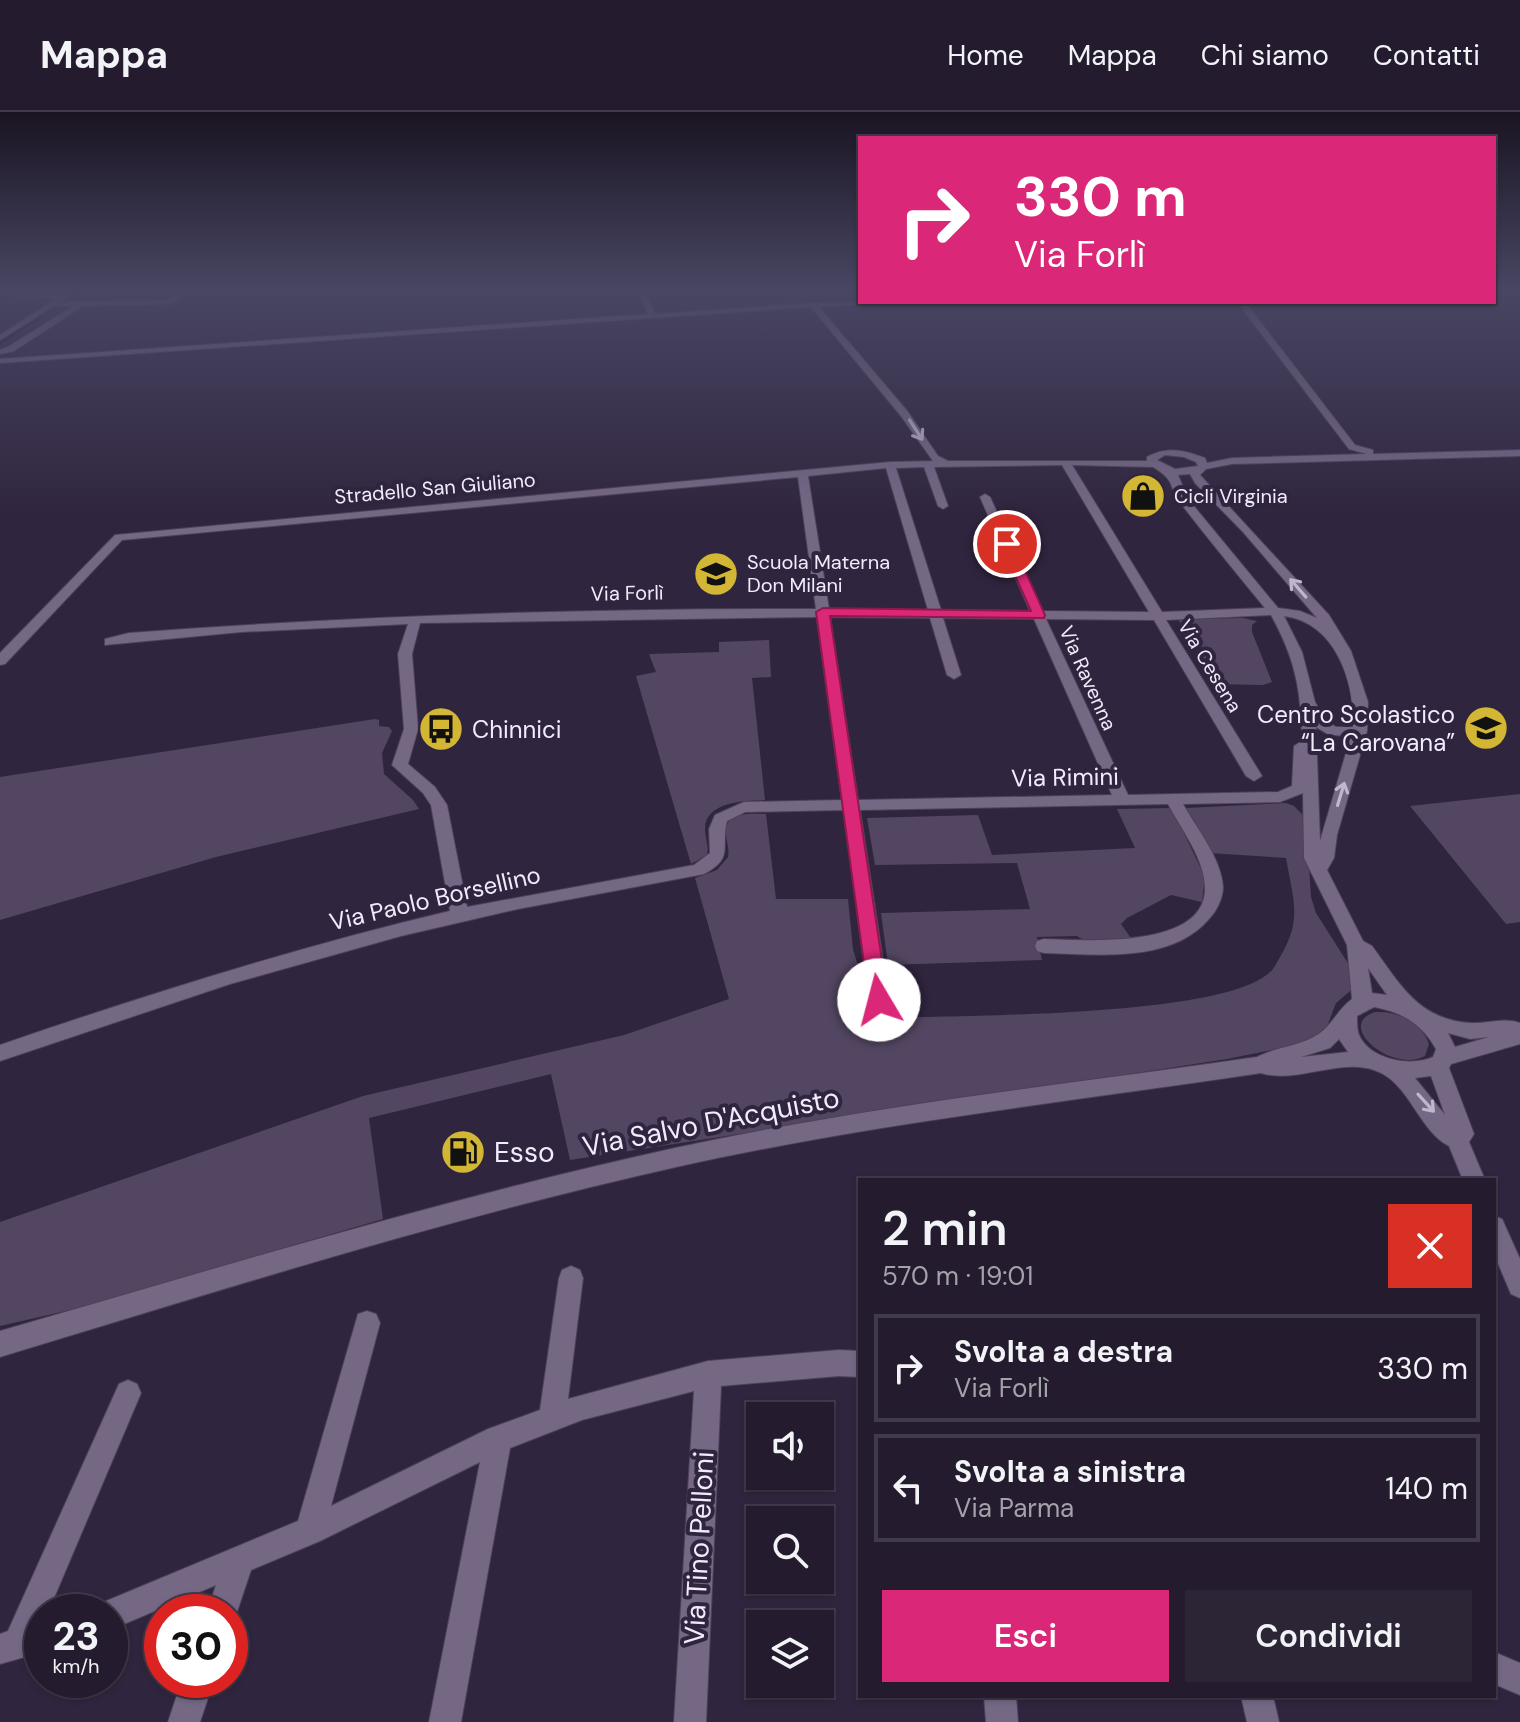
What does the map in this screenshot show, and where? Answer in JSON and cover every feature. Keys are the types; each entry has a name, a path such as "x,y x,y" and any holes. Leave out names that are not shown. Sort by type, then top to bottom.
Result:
{"street":[{"path":"865,366 905,414 934,458 944,463"},
{"path":"1289,366 1351,450"},
{"path":"1316,458 1351,450"},
{"path":"1192,456 1258,458 1351,450 1373,453 1520,453"},
{"name":"Stradello San Giuliano","path":"0,661 119,537 890,465 1152,460 1166,452 1192,456"},
{"path":"1390,452 1422,455"},
{"path":"1167,470 1187,472 1232,461 1470,453"},
{"path":"1192,456 1202,461 1202,467 1195,475 1199,481 1247,530 1324,618 1344,651 1361,702 1360,731 1329,835 1326,858 1319,868"},
{"path":"1152,460 1176,478 1183,500 1284,627 1302,668 1309,702 1312,858 1319,868 1326,891 1356,945 1365,951 1407,1008"},
{"name":"Via Cesena","path":"1069,462 1080,474 1075,476 1254,776"},
{"path":"927,463 943,506"},
{"path":"890,465 954,675"},
{"path":"803,473 879,1000"},
{"name":"Via Ravenna","path":"985,497 1122,800"},
{"path":"1200,518 1221,513 1247,530"},
{"path":"1243,572 1240,574 1261,602 1249,614"},
{"name":"Via Forlì","path":"110,642 146,635 587,614 823,612 1157,616 1275,612 1309,618 1322,626 1344,651"},
{"path":"1249,614 1284,627"},
{"path":"415,620 405,654 411,729 400,765 429,790 439,805 460,915"},
{"path":"1309,702 1322,726 1340,733 1360,731"},
{"path":"1280,797 1299,789 1302,782 1301,746 1308,745"},
{"path":"1280,797 1311,815"},
{"name":"Via Rimini","path":"851,805 1280,797"},
{"path":"1044,946 1151,944 1182,931 1202,916 1212,901 1214,887 1208,868 1173,799"},
{"name":"Via Paolo Borsellino","path":"0,1053 185,990 460,915 698,870 711,863 718,854 716,823 744,807 851,805"},
{"path":"1356,945 1354,956 1363,979 1361,1003"},
{"path":"1457,1140 1463,1134 1441,1062 1444,1046 1439,1033 1427,1020 1407,1008 1382,1001 1361,1003 1347,1013 1345,1021 1352,1041 1429,1107 1447,1135 1457,1140 1473,1178"},
{"path":"1427,1020 1470,1031 1510,1027 1520,1033"},
{"name":"Via Salvo D'Acquisto","path":"0,1344 523,1192 680,1156 828,1128 1261,1065 1277,1056 1323,1042 1345,1021"},
{"path":"1382,1064 1422,1072 1520,1033"},
{"name":"Via Salvo D'Acquisto","path":"1261,1065 1274,1069 1337,1060 1382,1064"},
{"path":"1496,1232 1520,1286"},
{"path":"552,1417 571,1278"},
{"path":"310,1531 367,1323"},
{"path":"128,1608 239,1563 498,1439 552,1417 614,1397 708,1374 858,1364"},
{"name":"Via Tino Pelloni","path":"690,1722 708,1374"},
{"path":"20,1644 128,1393"},
{"path":"445,1722 498,1439"},
{"path":"228,1594 239,1563"},
{"path":"1496,1669 1520,1679"},
{"path":"184,1722 192,1698"},
{"path":"1000,1698 1002,1722"},
{"path":"1257,1698 1263,1722"}],"shaded area":[{"path":"1243,618 1257,621 1252,625 1252,632 1272,682 1263,685 1214,684 1178,619"},
{"path":"769,640 771,677 752,678 765,800 728,804 712,813 705,829 707,855 691,864 636,676 656,672 649,654 719,652 719,642"},
{"path":"379,720 379,726 389,727 392,731 382,753 384,774 419,809 216,857 0,920 0,777"},
{"path":"1520,794 1520,922 1506,924 1410,806"},
{"path":"1286,803 1306,818 1311,897 1316,913 1351,968 1356,986 1336,1003 1325,1032 1301,1044 1227,1059 570,1160 551,1074 369,1118 383,1219 79,1308 0,1326 0,1222 363,1096 624,1035 729,999 695,878 717,870 728,857 726,830 731,819 748,814 766,814 776,899 848,899 853,949 872,1014 892,1018 1032,1014 1149,1006 1202,998 1244,987 1271,971 1287,944 1294,920 1286,858 1209,853 1185,808"},
{"path":"1172,808 1205,877 1202,902 1171,895 1127,918 1121,924 1133,941 1087,942 1077,936 1037,937 1042,960 888,965 881,913 1030,909 1017,863 875,865 867,818 978,815 992,855 1135,848 1117,809"},
{"path":"1375,1012 1392,1013 1408,1019 1420,1029 1429,1044 1425,1056 1412,1060 1398,1059 1372,1046 1361,1027 1364,1018"}],"place":[{"name":"Cicli Virginia","path":"1143,496"},
{"name":"Scuola Materna Don Milani","path":"716,574"},
{"name":"Centro Scolastico “La Carovana”","path":"1486,728"},
{"name":"Chinnici","path":"441,729"},
{"name":"Esso","path":"463,1152"}],"route":[{"path":"879,1000 823,612 1039,615 1007,544"}]}
